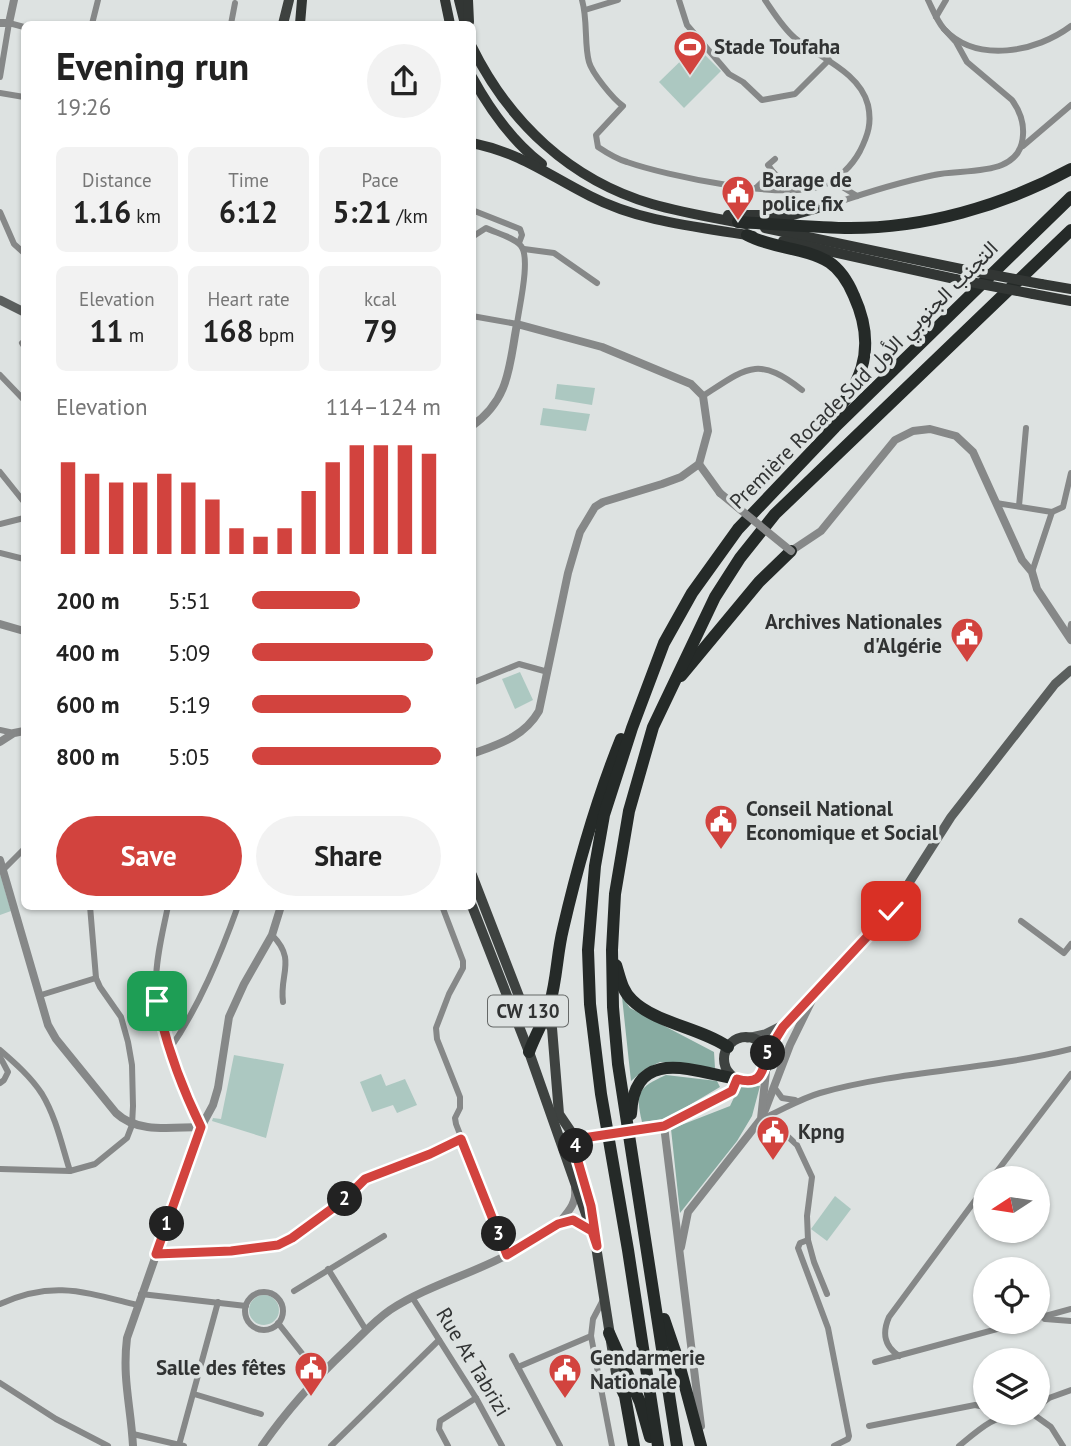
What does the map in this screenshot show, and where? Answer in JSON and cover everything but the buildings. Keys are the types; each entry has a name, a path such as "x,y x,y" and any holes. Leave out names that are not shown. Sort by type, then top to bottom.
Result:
{"highway":[{"path":"300,21 302,0"},
{"path":"445,0 450,21"},
{"path":"459,0 466,21"},
{"path":"467,21 468,0"},
{"path":"476,54 506,105 554,154 605,186 650,204 690,214 738,222 1071,301"},
{"path":"476,84 522,146 564,180"},
{"path":"476,144 497,148 519,157 591,197 628,211 680,225 819,247 958,274 1071,289"},
{"path":"738,222 846,228 930,220 992,204 1043,184 1071,169"},
{"name":"Première Rocade Sud التجنب الجنوبي الأول","path":"658,1446 601,1094 590,1004 589,950 595,866 604,815 632,728 664,643 718,554 779,483 1071,197"},
{"path":"690,214 793,215 836,203"},
{"name":"Première Rocade Sud التجنب الجنوبي الأول","path":"677,1446 629,1142 613,1007 615,894 629,811 653,727 715,597 740,558 775,514 1071,230"},
{"path":"747,235 831,263 850,287 863,326 865,349 857,383 846,403 793,460 779,483"},
{"path":"668,693 760,582 791,551"},
{"path":"529,1052 549,1007 560,939 599,793 632,709 664,643"},
{"path":"612,950 623,988 631,1000 643,1009 716,1039 728,1047"},
{"path":"629,1142 632,1098 645,1074 660,1067 673,1067 736,1079"},
{"path":"653,1285 702,1446"},
{"path":"610,1333 640,1402 652,1446"},
{"path":"617,1379 625,1396 634,1446"}],"main road":[{"path":"284,21 289,0"},
{"path":"295,21 302,0"},
{"path":"0,300 21,310"},
{"path":"798,1017 774,1031 738,1039 728,1047 725,1065 736,1079 750,1081 765,1068 779,1034 798,1017 891,911 958,808 1055,684 1071,670"},
{"name":"CW 130","path":"476,885 520,999 529,1012 543,1016 552,1028 559,1114 576,1139"},
{"name":"CW 130","path":"474,910 529,1052 592,1231"},
{"path":"747,1038 762,1045 767,1059"},
{"path":"628,1446 591,1206 577,1158 576,1139 664,1126 732,1091 736,1079"},
{"path":"592,1231 597,1246"}],"street":[{"path":"0,77 4,23 14,0"},
{"path":"93,21 98,0"},
{"path":"582,0 589,63 615,101 623,106 596,135 598,147 627,162 708,181 755,188 821,186 845,171 855,161 869,133 870,121 865,94 829,60 794,38 765,0"},
{"path":"585,10 618,0"},
{"path":"679,0 687,25 729,74 743,82 762,100 795,94 829,60"},
{"path":"928,0 936,17 956,42 967,62 1012,100 1024,127 1023,146"},
{"path":"936,17 946,0"},
{"path":"232,21 235,3"},
{"path":"944,29 979,47 1012,50 1047,41 1071,26"},
{"path":"0,93 21,96"},
{"path":"836,203 938,174 983,171 995,167 1011,159 1071,105"},
{"path":"775,159 768,165 772,173 791,189"},
{"path":"755,188 772,173"},
{"path":"831,180 857,196"},
{"path":"0,212 14,244 21,250"},
{"path":"476,212 520,229 521,246 526,261 508,376 500,398 484,418 476,423"},
{"path":"476,233 486,228 521,246 554,253 597,283"},
{"path":"476,317 517,324 602,347 691,384 703,396 708,431 699,464 681,477 603,502 590,513 580,532 568,573 539,711 534,721 512,739 476,752"},
{"path":"703,396 741,372 763,367 783,375 802,390"},
{"path":"0,375 21,397"},
{"path":"1019,506 1026,428"},
{"path":"699,464 720,493 791,551 821,531 895,440 913,431 930,429 956,436 973,452 1023,560 1032,572 1037,589 1070,638"},
{"path":"0,472 21,498"},
{"path":"996,503 1052,512 1063,507 1071,473"},
{"path":"1032,572 1052,512"},
{"path":"0,524 21,519"},
{"path":"0,554 21,558"},
{"path":"0,624 21,630"},
{"path":"1070,638 1071,624"},
{"path":"476,681 519,664 548,672"},
{"path":"0,730 21,732"},
{"path":"0,742 14,733"},
{"path":"3,870 21,852"},
{"path":"0,860 52,1034 116,1113 132,1125 153,1128 201,1127"},
{"path":"0,1169 70,1171 94,1164 127,1138 132,1125 131,1065 124,1026 96,978 90,910"},
{"path":"167,910 157,962 157,1001 169,1050 186,1097 201,1127"},
{"path":"169,1050 184,1028 226,940 237,910"},
{"path":"133,1446 125,1386 127,1338 201,1127 214,1104 229,1017 272,935 280,910"},
{"path":"444,910 460,950 463,968 436,1028 437,1039 460,1097 460,1108 455,1118 461,1139 507,1255"},
{"path":"1021,921 1064,953 1071,944"},
{"path":"272,935 285,951 283,1002"},
{"path":"41,995 96,978"},
{"path":"680,1253 688,1212 761,1119 798,1017"},
{"path":"774,1085 775,1091 786,1101 905,1075 965,1068 1071,1049"},
{"path":"0,1050 42,1094 55,1122 70,1171"},
{"path":"0,1057 8,1072 0,1083"},
{"path":"761,1119 767,1059"},
{"path":"1001,1166 1071,1074"},
{"path":"761,1119 800,1099"},
{"path":"761,1119 784,1133 797,1145 812,1177 807,1216 808,1240 827,1294"},
{"path":"664,1126 702,1446"},
{"path":"156,1254 231,1251 278,1245 292,1238 344,1200 365,1179 461,1139"},
{"path":"558,1224 576,1197 574,1179"},
{"path":"899,1356 890,1350 884,1329 973,1203"},
{"path":"262,1446 280,1420 319,1375 376,1320 412,1297 507,1255 558,1224 573,1220 592,1231"},
{"path":"294,1291 384,1236"},
{"path":"808,1240 800,1243 798,1248 828,1328 849,1436 834,1446"},
{"path":"328,1269 366,1330"},
{"path":"0,1304 49,1289 76,1290 137,1305"},
{"path":"265,1292 278,1297 283,1314 278,1323 265,1330 253,1326 246,1315 246,1306 253,1295 265,1292"},
{"path":"141,1293 246,1306"},
{"name":"Rue At Tabrizi","path":"412,1297 476,1398 502,1446"},
{"path":"604,1298 593,1319 591,1336 612,1446"},
{"path":"132,1434 181,1445 218,1302"},
{"path":"1050,1315 1071,1309"},
{"path":"1050,1319 1071,1321"},
{"path":"278,1323 319,1375"},
{"path":"875,1362 979,1334"},
{"path":"518,1367 591,1336"},
{"path":"331,1446 439,1340"},
{"path":"512,1356 560,1446"},
{"path":"0,1383 55,1419 108,1446"},
{"path":"1050,1398 1071,1390"},
{"path":"194,1394 261,1414"},
{"path":"448,1446 439,1429 440,1421 476,1398"},
{"path":"869,1426 973,1405"},
{"path":"959,1446 986,1425"},
{"path":"1048,1425 1061,1443 1054,1446"}],"green space":[{"name":"Stade Toufaha","path":"696,46 721,71 684,108 659,82"},
{"path":"557,384 595,388 592,405 555,399"},
{"path":"543,408 590,414 586,431 540,425"},
{"path":"520,672 533,700 515,709 502,679"},
{"path":"0,874 11,911 0,915"},
{"path":"622,997 630,1008 714,1052 715,1068 660,1062 645,1069 631,1081"},
{"path":"234,1055 284,1064 266,1138 212,1121 213,1118 221,1119"},
{"path":"381,1074 386,1086 405,1079 417,1105 397,1113 393,1105 372,1112 360,1082"},
{"path":"666,1075 717,1081 720,1087 666,1119 642,1122 639,1104 641,1092 649,1084"},
{"path":"760,1086 752,1116 737,1141 680,1213 671,1129 730,1106 739,1087"},
{"path":"835,1196 851,1209 827,1241 811,1229"},
{"path":"264,1295 275,1299 279,1310 275,1321 264,1325 253,1321 249,1310 253,1299"}],"place":[{"name":"Stade Toufaha","path":"690,77"},
{"name":"Barage de police fix","path":"738,222"},
{"name":"Archives Nationales d'Algérie","path":"967,664"},
{"name":"Conseil National Economique et Social","path":"721,851"},
{"name":"Kpng","path":"773,1162"},
{"name":"Salle des fêtes","path":"311,1398"},
{"name":"Gendarmerie Nationale","path":"565,1400"}],"route":[{"path":"157,1001 165,1041 186,1097 201,1127 156,1254 179,1255 278,1245 292,1238 344,1200 371,1175 430,1154 461,1139 507,1255 558,1224 573,1220 592,1231 597,1246 591,1206 575,1151 576,1139 664,1126 732,1091 737,1079 750,1081 756,1078 765,1068 767,1056 783,1027 891,911"}]}
